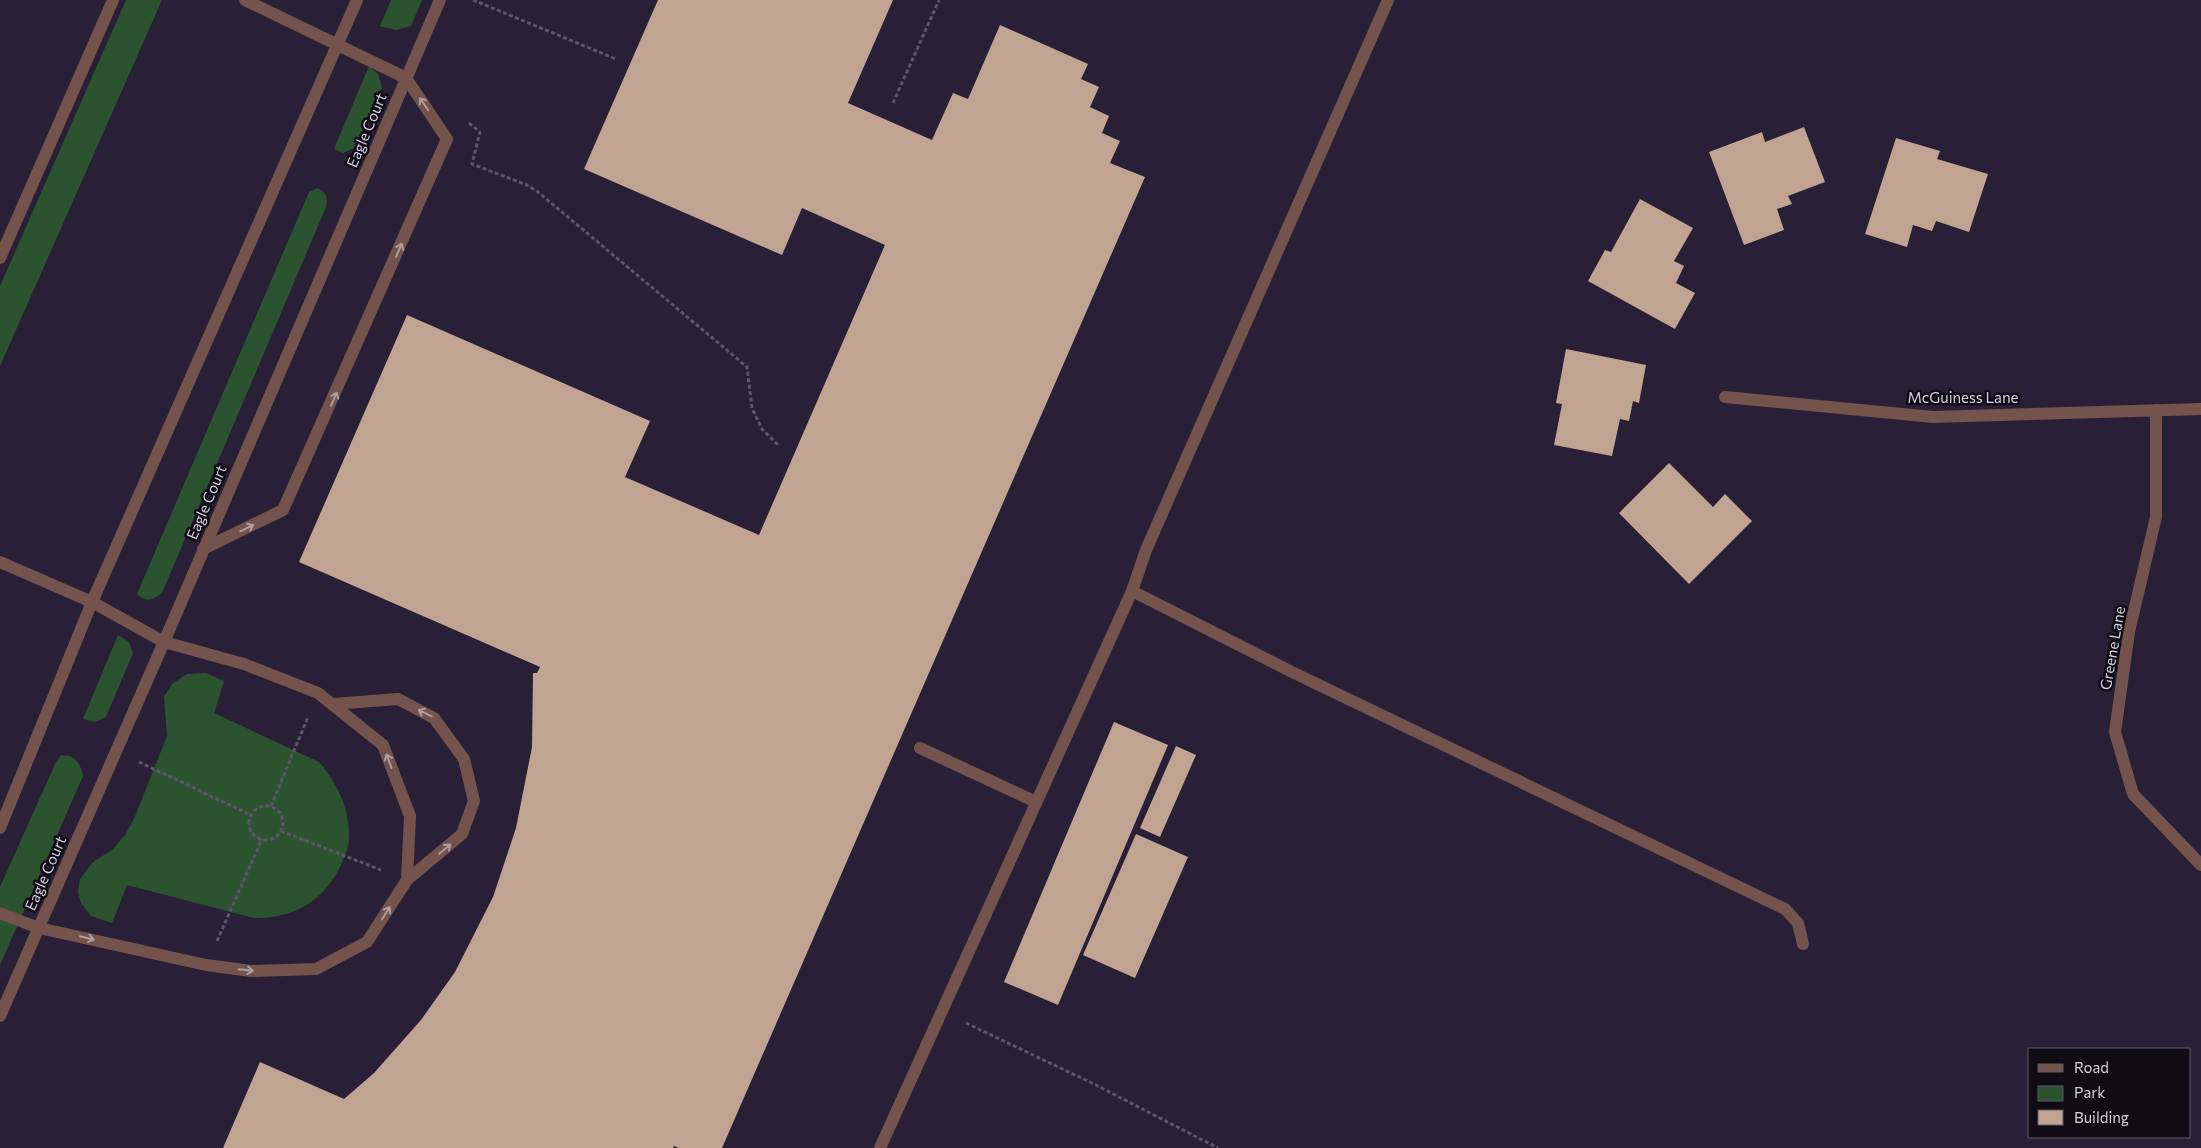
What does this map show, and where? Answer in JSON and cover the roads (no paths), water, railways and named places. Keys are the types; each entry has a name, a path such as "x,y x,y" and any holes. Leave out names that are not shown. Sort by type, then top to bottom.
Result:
{"street":[{"path":"0,258 113,0"},
{"path":"204,549 283,510 447,139 406,78 245,0"},
{"path":"0,828 92,602 357,0"},
{"name":"Eagle Court","path":"0,1016 164,642 440,0"},
{"path":"880,1148 1132,591 1146,550 1388,0"},
{"name":"McGuiness Lane","path":"1725,398 1933,417 2201,409"},
{"name":"Greene Lane","path":"2156,410 2156,517 2129,632 2115,732 2133,794 2201,865"},
{"path":"0,562 92,602 164,642 244,664 318,693 333,704 383,745 410,816 407,880"},
{"path":"1132,591 1294,673 1785,909 1798,923 1803,944"},
{"path":"0,913 39,928 206,965 252,971 316,969 367,942 407,880 462,834 474,801 464,759 434,718 398,699 333,704"},
{"path":"920,748 1036,802"}]}
